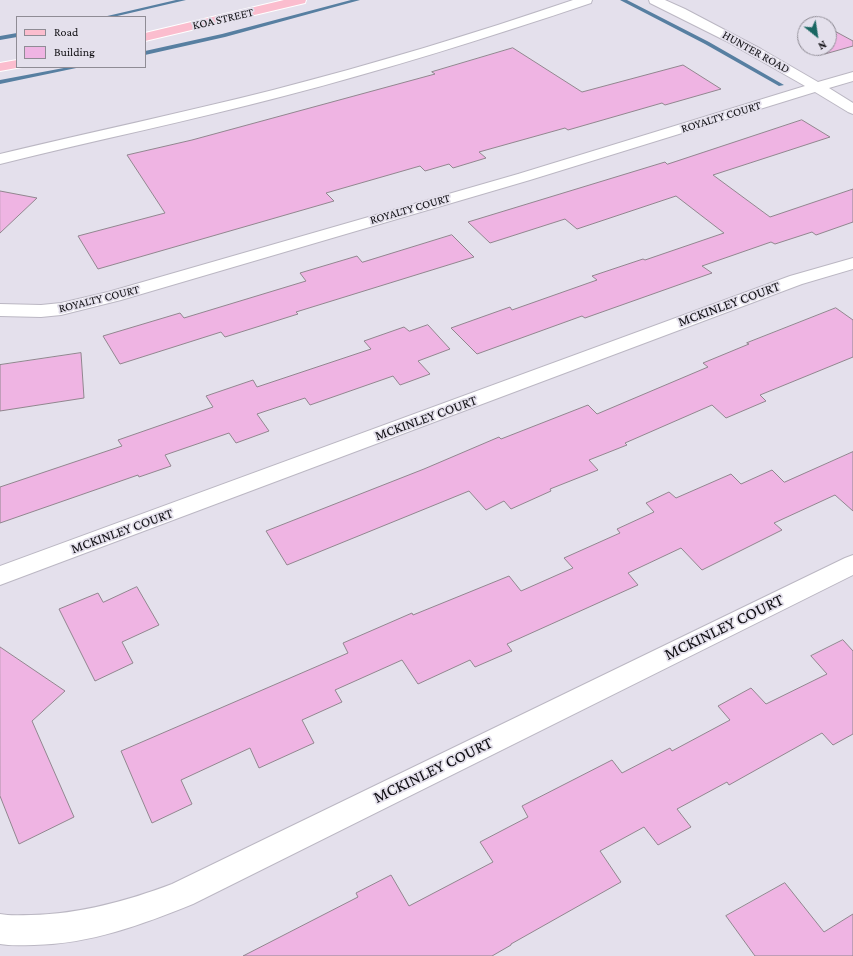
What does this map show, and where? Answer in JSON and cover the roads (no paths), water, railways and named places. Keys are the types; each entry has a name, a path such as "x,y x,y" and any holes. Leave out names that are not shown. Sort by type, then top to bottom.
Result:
{"main road":[{"name":"KOA STREET","path":"146,37 300,0"},
{"path":"0,67 16,64"}],"street":[{"path":"0,159 278,93 354,73 509,26 586,0"},
{"name":"HUNTER ROAD","path":"655,0 717,30 853,109"},
{"name":"ROYALTY COURT","path":"0,310 41,311 61,309 114,296 524,177 853,76"},
{"name":"MCKINLEY COURT","path":"0,576 796,280 853,263"},
{"name":"MCKINLEY COURT","path":"0,929 46,930 94,923 143,910 182,894 853,564"}],"waterway":[{"path":"111,16 183,0"},
{"path":"146,53 223,36 357,0"},
{"path":"623,0 707,43 781,85"},
{"path":"0,38 16,35"},
{"path":"0,82 73,68"}]}
